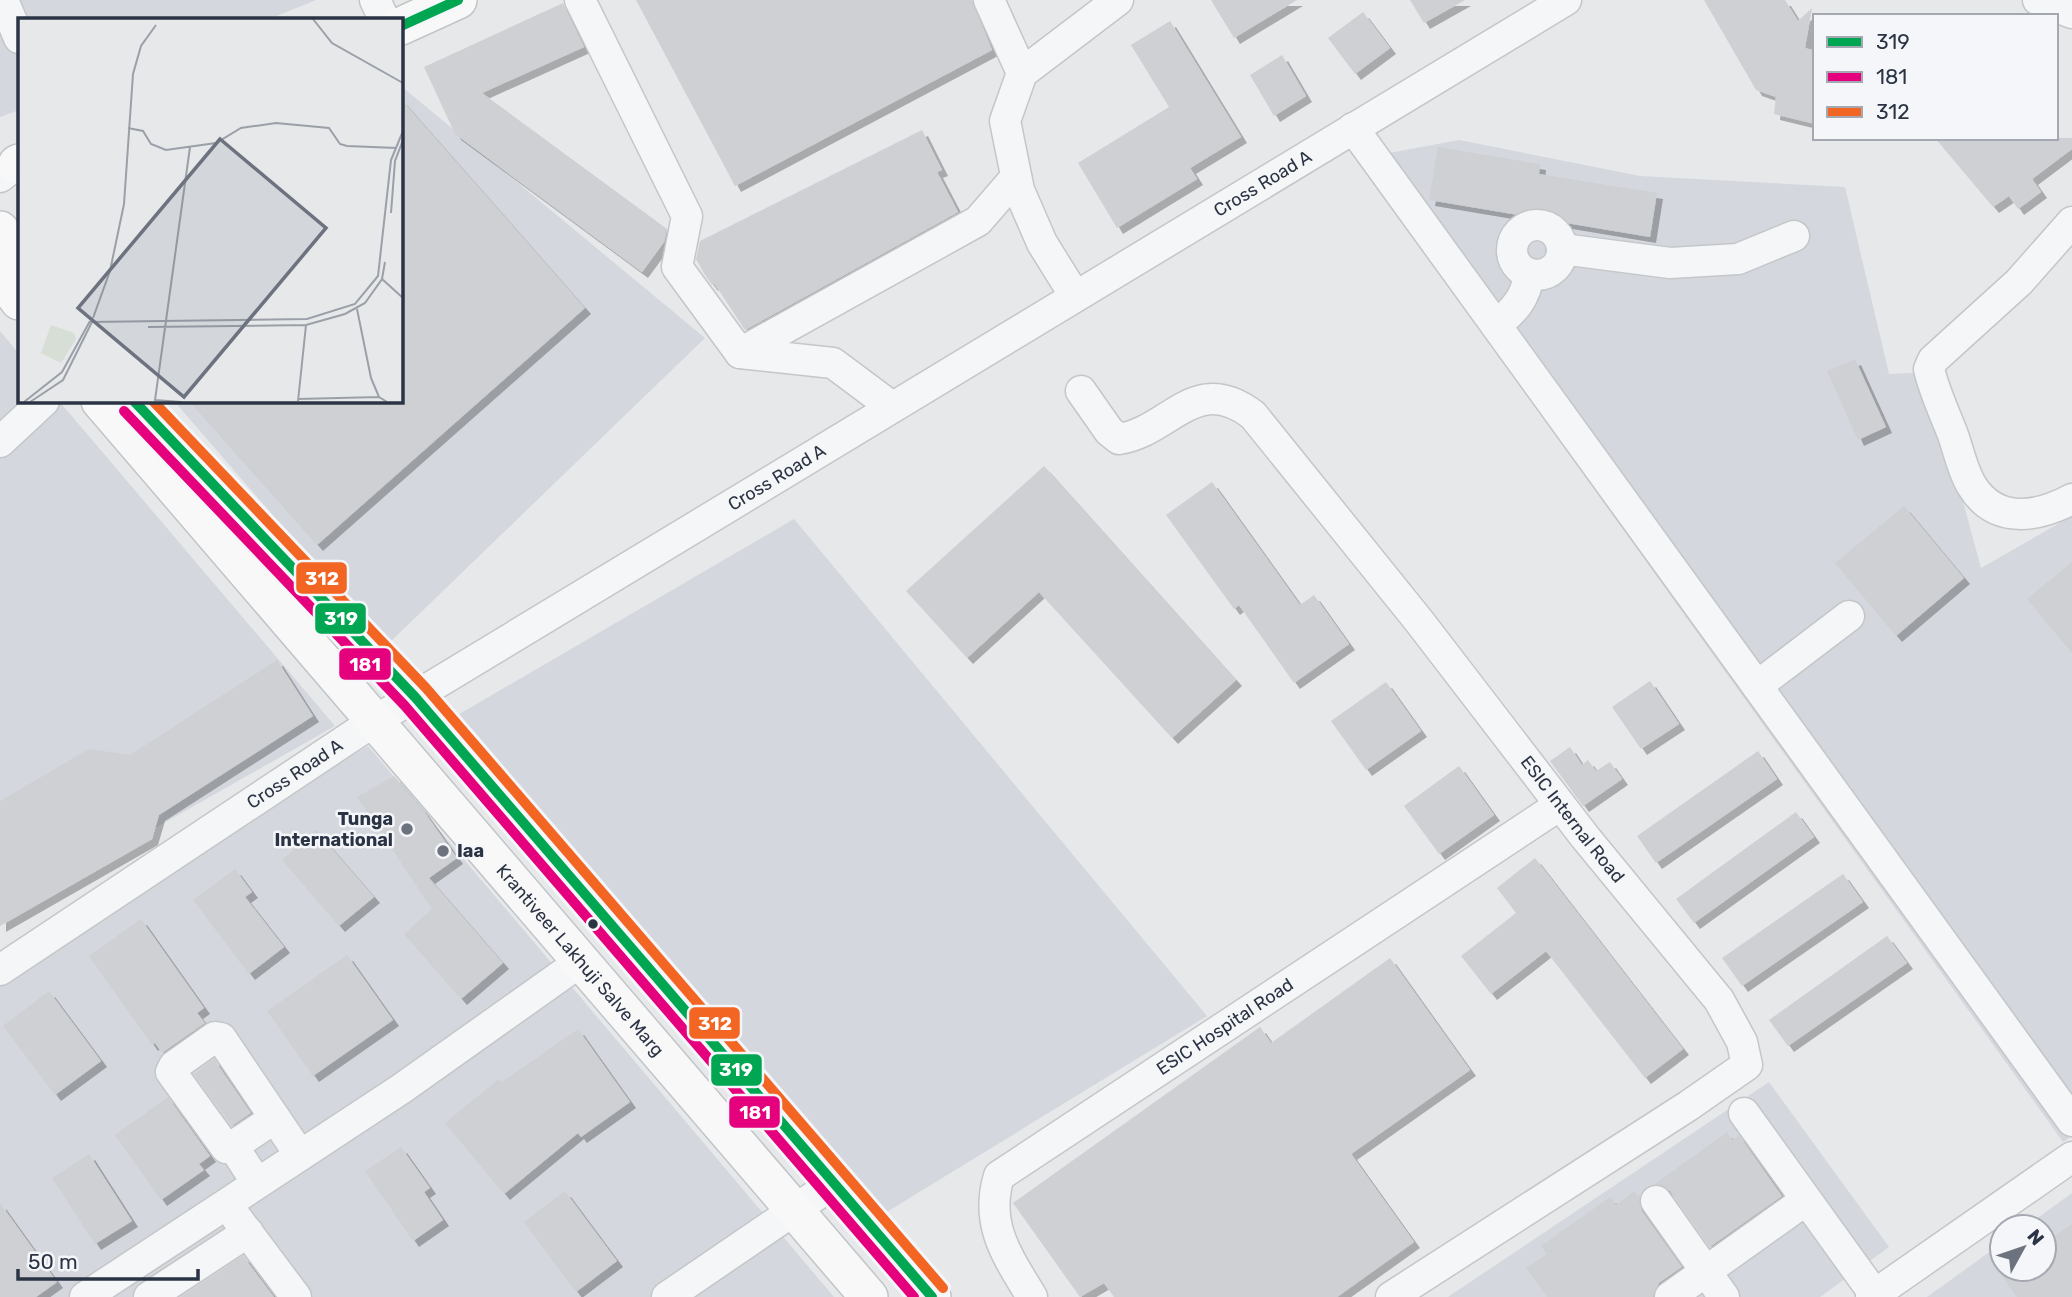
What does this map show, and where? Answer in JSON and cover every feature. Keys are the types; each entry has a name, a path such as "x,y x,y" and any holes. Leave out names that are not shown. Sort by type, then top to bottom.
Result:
{"main road":[{"path":"402,26 458,0"},
{"path":"11,251 18,295"},
{"name":"Krantiveer Lakhuji Salve Marg","path":"101,402 869,1297"},
{"path":"135,402 415,697 932,1297"}],"street":[{"path":"3,0 18,36"},
{"path":"375,0 384,18"},
{"path":"580,0 687,216 677,267 740,353 833,363 892,407"},
{"path":"989,0 1023,73"},
{"path":"1075,296 1042,243 1016,177 1005,121 1023,73 1118,0"},
{"name":"Cross Road A","path":"0,970 376,720 1566,0"},
{"path":"2038,0 2072,13"},
{"path":"1353,128 2072,1121"},
{"path":"740,353 978,221 1016,177"},
{"path":"2072,222 2019,282 1933,360 1930,373 1969,480 1981,497 2003,512 2017,516 2034,515 2072,499"},
{"path":"1540,225 1555,233 1562,249 1561,257 1552,270 1529,274 1516,265 1511,249 1517,234 1523,229 1540,225"},
{"path":"1562,249 1670,263 1738,259 1794,236"},
{"path":"2019,282 2027,288 2033,285 2072,241"},
{"path":"1496,325 1513,312 1527,286 1529,274"},
{"name":"ESIC Internal Road","path":"1081,391 1109,430 1119,439 1137,436 1176,409 1196,401 1218,399 1236,402 1253,415 1419,621 1560,805 1719,1000 1742,1042 1747,1065 1688,1106 1391,1297"},
{"path":"0,442 43,402"},
{"path":"1758,686 1849,616"},
{"name":"ESIC Hospital Road","path":"1032,1297 1001,1245 992,1199 999,1176 1560,805"},
{"path":"85,1297 401,1089 580,962"},
{"path":"275,1118 226,1148 171,1072 174,1066 215,1037 221,1038 300,1155"},
{"path":"1744,1114 1873,1296 2072,1157"},
{"path":"233,1146 257,1183"},
{"path":"667,1297 834,1183"},
{"path":"1670,1297 1806,1200"},
{"path":"1656,1201 1724,1297"},
{"path":"226,1203 296,1297"},
{"path":"149,1297 248,1232"},
{"path":"120,1272 139,1297"}],"shaded area":[{"path":"0,0 316,0 271,18 18,18 18,110 0,117"},
{"path":"402,87 705,338 386,646 175,402 402,402"},
{"path":"1459,140 1640,176 1845,187 1889,374 1928,372 1981,568 2072,516 2072,1136 2063,1142 1357,159"},
{"path":"0,331 18,353 18,402 60,402 335,726 0,916"},
{"path":"794,519 1207,1016 885,1213 456,716"},
{"path":"368,746 834,1297 0,1297 0,971"},
{"path":"1769,1082 1889,1247 1820,1297 1448,1297"},
{"path":"2072,1193 2072,1297 1927,1297 1988,1253 1988,1283 2058,1283 2058,1213 2044,1213"}],"building":[{"path":"636,0 972,0 992,50 735,186"},
{"path":"1211,0 1297,0 1234,38"},
{"path":"1410,0 1465,0 1424,23"},
{"path":"1704,0 1785,0 1798,21 1812,8 1805,48 1813,50 1813,124 1774,114 1776,97 1756,90"},
{"path":"563,3 584,47 482,93 667,229 664,242 642,272 455,134 424,67"},
{"path":"1363,12 1390,48 1355,74 1328,38"},
{"path":"1170,21 1241,137 1190,168 1197,179 1117,228 1078,163 1169,107 1131,45"},
{"path":"1282,55 1306,96 1274,116 1250,75"},
{"path":"402,100 585,308 317,545 190,402 402,402"},
{"path":"922,130 942,170 937,172 958,212 745,330 696,259 700,241"},
{"path":"2072,138 2072,149 2032,179 2041,192 2018,209 2009,196 1993,207 1937,140"},
{"path":"1438,147 1540,164 1539,174 1657,193 1650,237 1429,200"},
{"path":"1855,359 1886,427 1858,440 1827,371"},
{"path":"1044,466 1236,680 1172,738 1039,592 967,658 906,591"},
{"path":"1212,482 1300,605 1314,595 1349,644 1294,683 1239,605 1234,609 1166,515"},
{"path":"1904,506 1964,578 1896,636 1835,563"},
{"path":"2072,562 2072,653 2027,599"},
{"path":"277,660 313,716 159,815 152,839 0,926 0,801 89,749 130,755"},
{"path":"1650,681 1679,724 1641,749 1612,707"},
{"path":"1386,682 1421,731 1366,770 1331,721"},
{"path":"1570,747 1582,765 1588,760 1596,771 1610,762 1622,779 1583,806 1550,761"},
{"path":"1758,751 1777,779 1656,863 1637,836"},
{"path":"1459,766 1494,815 1439,854 1404,806"},
{"path":"394,776 423,810 457,858 429,878 503,963 461,999 404,934 432,909 357,797"},
{"path":"1796,812 1814,837 1694,923 1676,899"},
{"path":"316,830 374,897 339,926 282,860"},
{"path":"1535,858 1683,1049 1645,1078 1546,951 1491,994 1461,956 1516,913 1497,888"},
{"path":"235,869 252,892 245,897 284,947 249,974 193,900"},
{"path":"1843,874 1863,902 1742,986 1722,958"},
{"path":"141,919 204,1008 197,1013 205,1023 162,1053 155,1043 152,1045 89,956"},
{"path":"1887,936 1907,963 1788,1046 1769,1020"},
{"path":"347,955 393,1020 313,1076 267,1011"},
{"path":"1390,958 1470,1070 1351,1154 1414,1242 1337,1297 1114,1297 1104,1283 1080,1297 1013,1203 1260,1027 1271,1043"},
{"path":"49,991 101,1061 55,1095 3,1026"},
{"path":"578,1029 630,1102 581,1137 578,1133 504,1194 445,1123 499,1079 502,1082"},
{"path":"214,1059 251,1113 232,1126 194,1074"},
{"path":"168,1097 210,1156 199,1164 204,1170 161,1200 115,1135"},
{"path":"1727,1132 1732,1140 1739,1135 1782,1196 1710,1247 1670,1191 1655,1184"},
{"path":"401,1147 430,1188 424,1192 443,1220 413,1241 365,1171"},
{"path":"89,1154 132,1221 95,1244 52,1178"},
{"path":"565,1191 617,1261 576,1292 524,1222"},
{"path":"1634,1191 1638,1196 1640,1194 1642,1211 1682,1267 1659,1283 1653,1297 1547,1297 1526,1268 1547,1254 1541,1246 1610,1197 1616,1205"},
{"path":"0,1203 57,1282 36,1297 0,1297"},
{"path":"2072,1224 2072,1297 2017,1297 2007,1283 2058,1283 2058,1234"},
{"path":"243,1256 274,1297 181,1297"}],"transit line":[{"name":"319","path":"402,26 458,0"},
{"name":"319","path":"135,402 415,697 932,1297"},
{"name":"312","path":"154,402 426,688 943,1288"},
{"name":"181","path":"124,411 405,706 914,1297"}],"place":[{"name":"Tunga International","path":"407,829"},
{"name":"Iaa","path":"443,851"}]}
